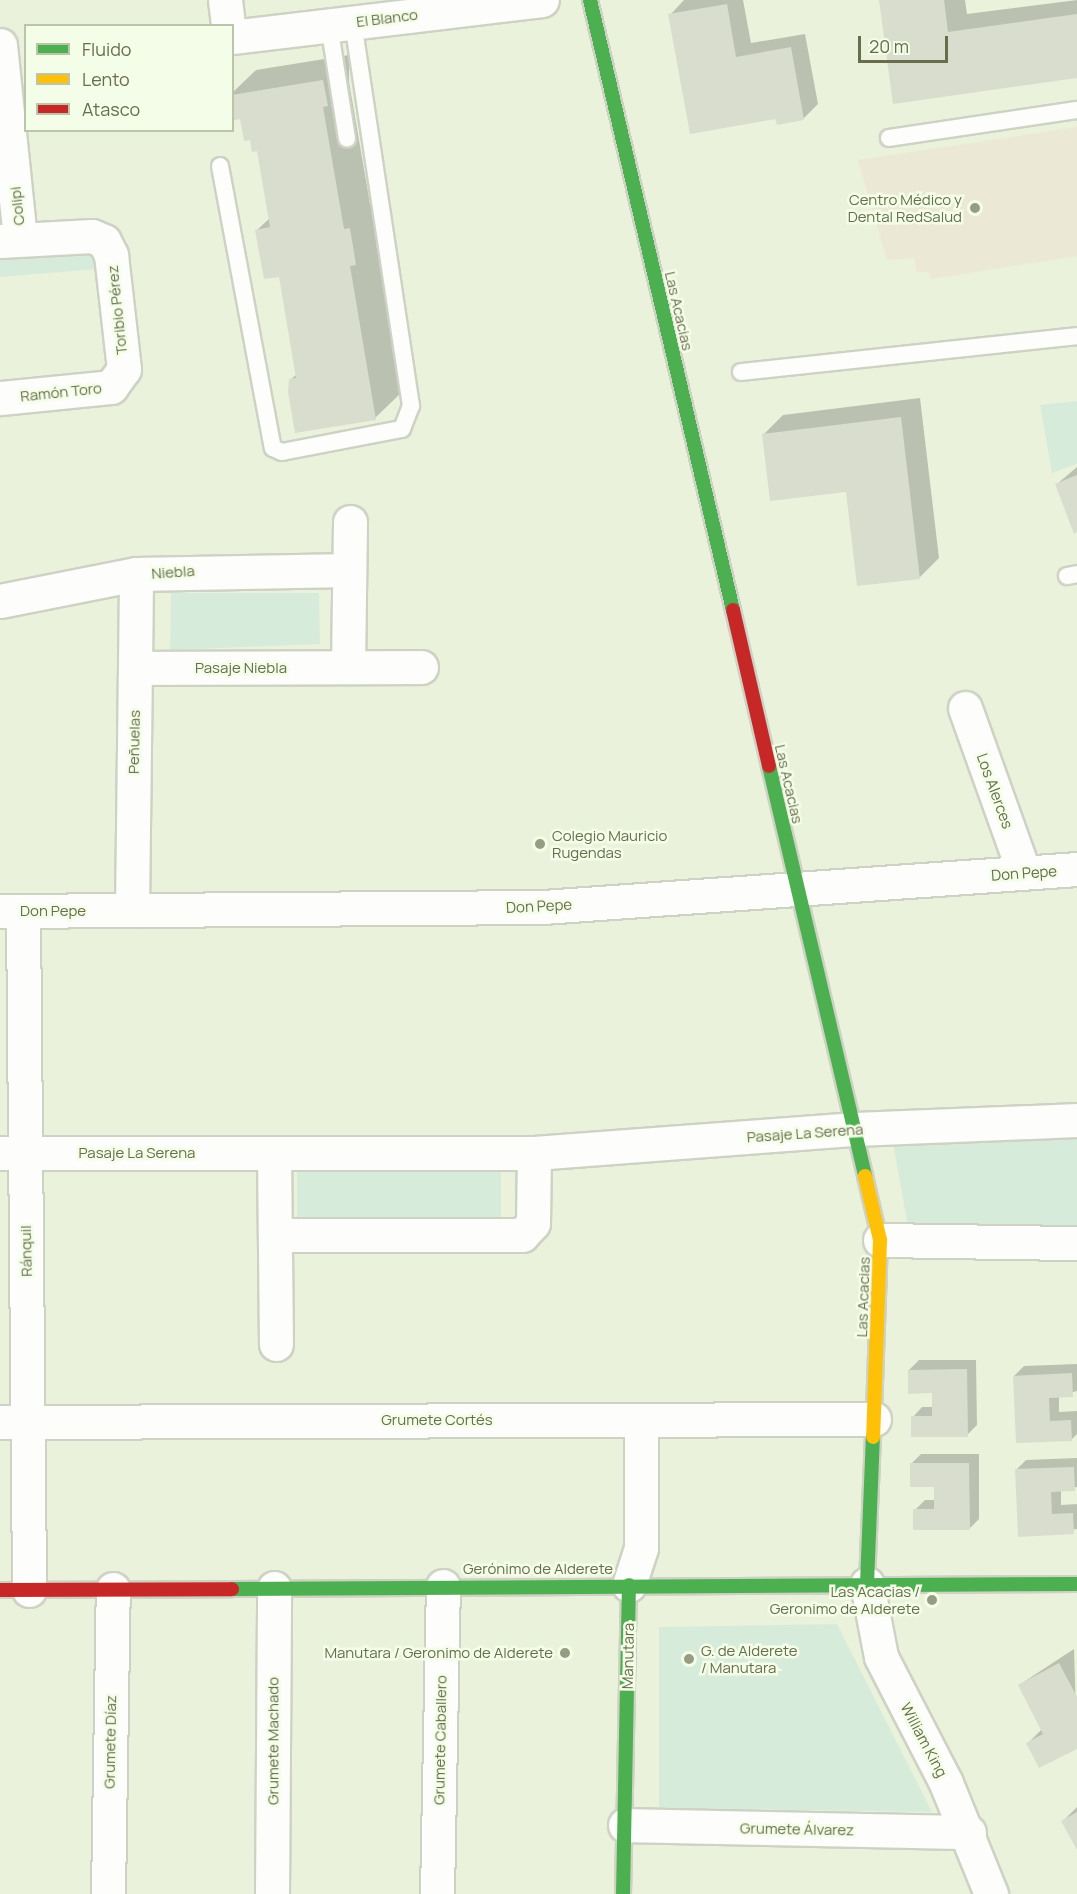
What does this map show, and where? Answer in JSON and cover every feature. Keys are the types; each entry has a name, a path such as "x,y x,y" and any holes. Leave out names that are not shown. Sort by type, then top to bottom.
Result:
{"main road":[{"name":"Las Acacias","path":"590,0 880,1240 867,1584"},
{"name":"Gerónimo de Alderete","path":"15,1590 1077,1584"},
{"name":"Manutara","path":"624,1894 629,1585"}],"street":[{"path":"225,0 228,24"},
{"name":"El Blanco","path":"234,37 542,0"},
{"name":"Colipi","path":"7,59 10,240 92,236 104,242"},
{"name":"Toribio Pérez","path":"104,242 111,255 122,358 119,380"},
{"name":"Ramón Toro","path":"0,398 111,387 119,380"},
{"path":"348,667 350,522"},
{"name":"Niebla","path":"0,601 136,574 349,570"},
{"name":"Peñuelas","path":"132,910 136,574"},
{"name":"Pasaje Niebla","path":"135,668 421,667"},
{"name":"Los Alerces","path":"965,708 1024,873"},
{"name":"Don Pepe","path":"12,911 543,907 1077,869"},
{"name":"Ránquil","path":"12,911 15,1590"},
{"name":"Pasaje La Serena","path":"13,1153 534,1153 855,1130 1077,1120"},
{"path":"275,1235 522,1235 534,1215 534,1153"},
{"path":"274,1154 276,1344"},
{"path":"880,1240 1077,1244"},
{"name":"Grumete Cortés","path":"14,1422 873,1419"},
{"name":"Manutara","path":"629,1585 640,1548 641,1420"},
{"name":"William King","path":"867,1584 881,1657 969,1832 991,1894"},
{"name":"Grumete Caballero","path":"437,1894 443,1586"},
{"name":"Grumete Machado","path":"272,1894 274,1588"},
{"name":"Grumete Díaz","path":"108,1894 113,1589"},
{"name":"Grumete Álvarez","path":"625,1825 969,1832"}],"lane":[{"path":"341,24 347,139"},
{"path":"220,166 273,448 282,452 402,429 411,406 341,24"},
{"path":"889,138 1077,110"},
{"path":"741,372 1077,336"}],"shaded area":[{"path":"0,0 1077,0 1077,1894 0,1894"},
{"name":"Centro Médico y Dental RedSalud","path":"1077,127 1077,256 931,279 929,272 917,272 914,258 887,260 858,160"},
{"path":"94,250 98,269 0,277 0,258"},
{"path":"1077,401 1077,464 1052,473 1040,405"},
{"path":"171,593 319,593 320,644 170,650"},
{"path":"1077,1134 1077,1229 909,1232 893,1143"},
{"path":"297,1172 501,1172 501,1222 297,1222"},
{"path":"837,1624 932,1812 659,1808 659,1627"}],"building":[{"path":"879,0 944,0 948,32 1077,14 1077,78 893,104"},
{"path":"727,4 736,57 791,47 804,120 777,125 775,119 690,134 668,14"},
{"path":"323,80 328,106 323,107 344,229 350,228 356,265 350,266 376,420 295,433 288,392 289,379 296,378 279,277 264,279 255,230 270,227 257,151 252,152 250,140 244,141 240,119 234,120 234,95"},
{"path":"901,417 920,579 857,586 846,492 770,501 762,434"},
{"path":"1077,475 1077,532 1074,534 1055,484"},
{"path":"967,1369 968,1437 911,1437 911,1416 932,1416 932,1393 908,1394 908,1370"},
{"path":"1072,1373 1073,1397 1049,1398 1050,1421 1071,1420 1072,1441 1016,1443 1013,1376"},
{"path":"910,1463 969,1463 970,1530 913,1530 913,1509 934,1509 934,1487 910,1487"},
{"path":"1074,1467 1075,1491 1051,1492 1052,1514 1073,1513 1074,1534 1018,1537 1015,1469"},
{"path":"1059,1663 1077,1697 1077,1749 1039,1768 1026,1743 1043,1734 1018,1685"},
{"path":"1077,1812 1077,1850 1061,1821"}],"traffic: fast":[{"path":"590,0 733,610"},
{"path":"769,766 865,1176"},
{"path":"867,1584 873,1437"},
{"path":"232,1589 1077,1584"},
{"path":"623,1894 629,1585"}],"traffic: slow":[{"path":"865,1176 880,1240 873,1437"}],"traffic: jam":[{"path":"733,610 769,766"},
{"path":"0,1590 232,1589"}],"place":[{"name":"Centro Médico y Dental RedSalud","path":"975,208"},
{"name":"Colegio Mauricio Rugendas","path":"540,844"},
{"name":"Las Acacias / Geronimo de Alderete","path":"932,1600"},
{"name":"Manutara / Geronimo de Alderete","path":"565,1653"},
{"name":"G. de Alderete / Manutara","path":"689,1659"}]}
